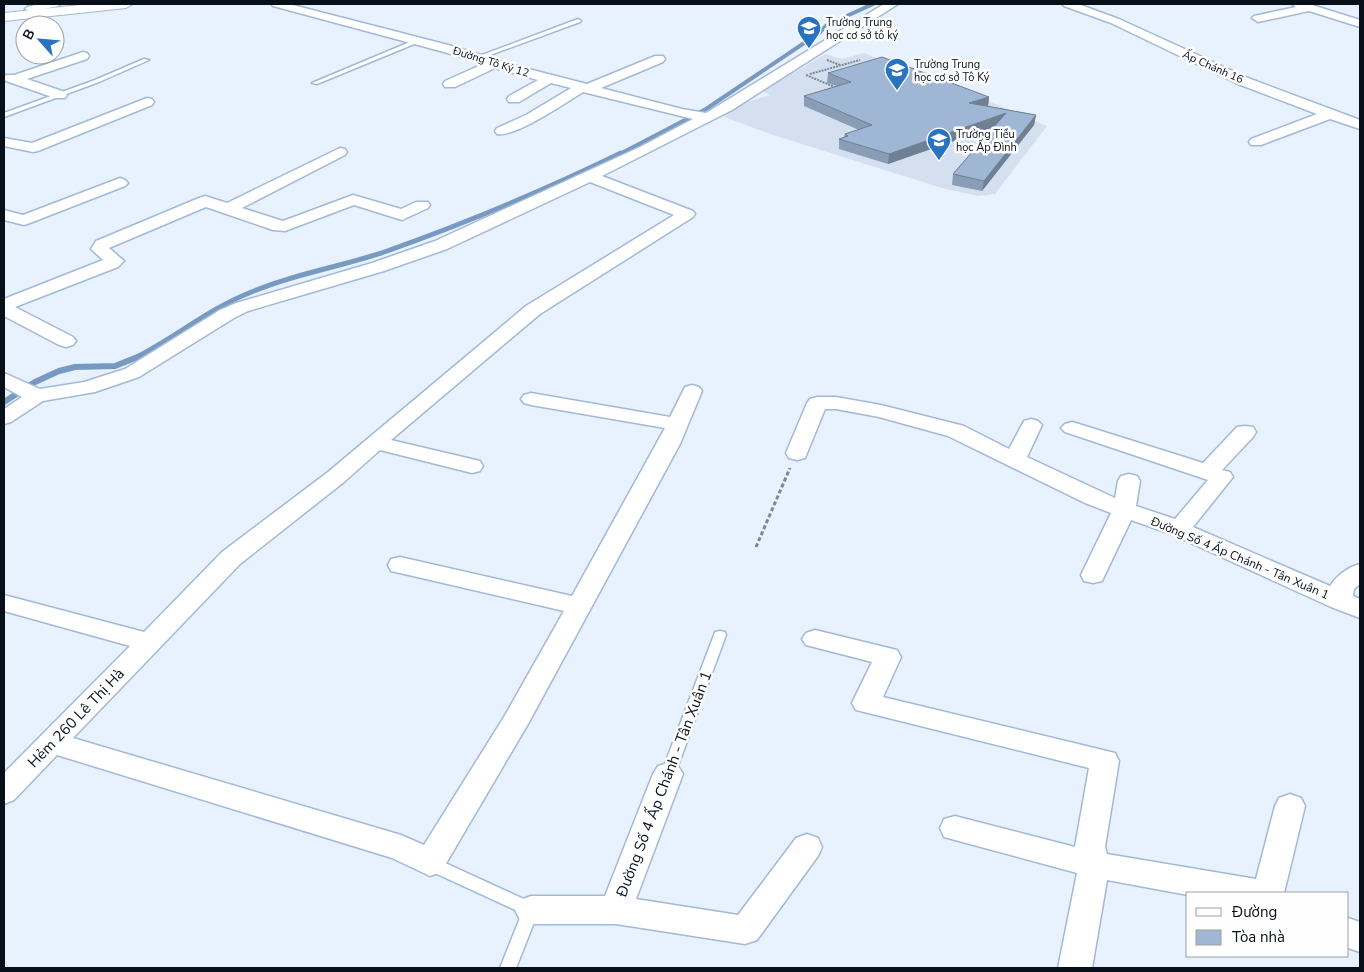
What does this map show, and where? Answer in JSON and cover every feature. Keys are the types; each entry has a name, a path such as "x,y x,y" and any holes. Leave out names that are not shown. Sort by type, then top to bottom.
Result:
{"main road":[{"path":"4,15 31,9 89,4"},
{"path":"4,15 126,4"}],"street":[{"path":"31,9 54,4"},
{"name":"Đường Tô Ký 12","path":"277,4 417,41 548,79 703,117"},
{"path":"4,418 23,389 88,388 132,373 227,314 242,307 378,267 441,245 645,150 827,46 892,4"},
{"name":"Ấp Chánh 16","path":"1068,4 1115,21 1243,81 1360,125"},
{"path":"295,8 330,5"},
{"path":"1258,18 1304,6 1360,24"},
{"path":"9,77 83,56"},
{"path":"502,132 585,88 659,59"},
{"path":"450,84 494,64"},
{"path":"9,77 60,94"},
{"path":"545,108 514,99 548,79"},
{"path":"4,142 33,148 147,102"},
{"path":"1256,142 1329,114"},
{"path":"228,209 340,152"},
{"name":"Hẻm 260 Lê Thị Hà","path":"4,792 230,558 336,477 533,310 687,214 587,176"},
{"path":"4,214 24,220 120,183"},
{"path":"184,194 279,226 285,226 353,200 359,200 402,215 422,205"},
{"path":"4,214 43,196"},
{"path":"4,307 112,264 115,261 100,250 102,245 204,201"},
{"path":"4,307 66,341"},
{"path":"53,743 401,848 430,863 514,724 669,444 692,391"},
{"path":"531,399 677,424"},
{"name":"Đường Số 4 Ấp Chánh - Tân Xuân 1","path":"797,453 817,403 836,403 881,411 956,431 1093,498 1179,529 1350,605"},
{"path":"1015,459 1031,425"},
{"path":"1072,428 1222,477 1179,529"},
{"path":"1207,472 1245,432"},
{"path":"376,443 472,466"},
{"path":"1093,575 1124,510 1129,480"},
{"path":"400,565 578,606"},
{"path":"1350,605 1342,586 1360,572"},
{"path":"4,604 147,642"},
{"path":"815,638 888,657 866,703 1106,761 1090,847 1094,865 1075,968"},
{"name":"Đường Số 4 Ấp Chánh - Tân Xuân 1","path":"531,910 616,910 668,774"},
{"path":"1268,892 1290,806"},
{"path":"956,828 1094,865 1251,892"},
{"path":"616,910 745,930 807,847"}],"lane":[{"path":"477,58 578,21"},
{"path":"315,83 417,41"},
{"path":"4,115 146,60"},
{"name":"Đường Số 4 Ấp Chánh - Tân Xuân 1","path":"668,774 720,635"},
{"path":"430,863 531,910 508,968"}],"path":[{"path":"840,89 805,75 860,60"},
{"path":"756,547 797,453"}],"shaded area":[{"name":"Trường Tiểu học Ấp Đình","path":"864,53 1047,126 995,194 978,196 942,188 773,135 719,115 737,105 770,95 762,91 826,54 842,59"}],"building":[{"path":"882,57 989,97 969,103 1036,115 984,181 953,174 1006,113 889,154 839,139 848,136 845,134 872,125 804,96 851,82 828,73"}],"waterway":[{"path":"618,155 706,109 819,33 827,25 873,4"},
{"path":"137,357 206,315 249,293 266,286 370,257 417,240 534,193 621,153"},
{"path":"4,402 35,382 59,371 75,367 115,366 140,356"}],"place":[{"name":"Trường Trung học cơ sở tô ký","path":"809,49"},
{"name":"Trường Trung học cơ sở Tô Ký","path":"897,91"},
{"name":"Trường Tiểu học Ấp Đình","path":"939,161"}]}
